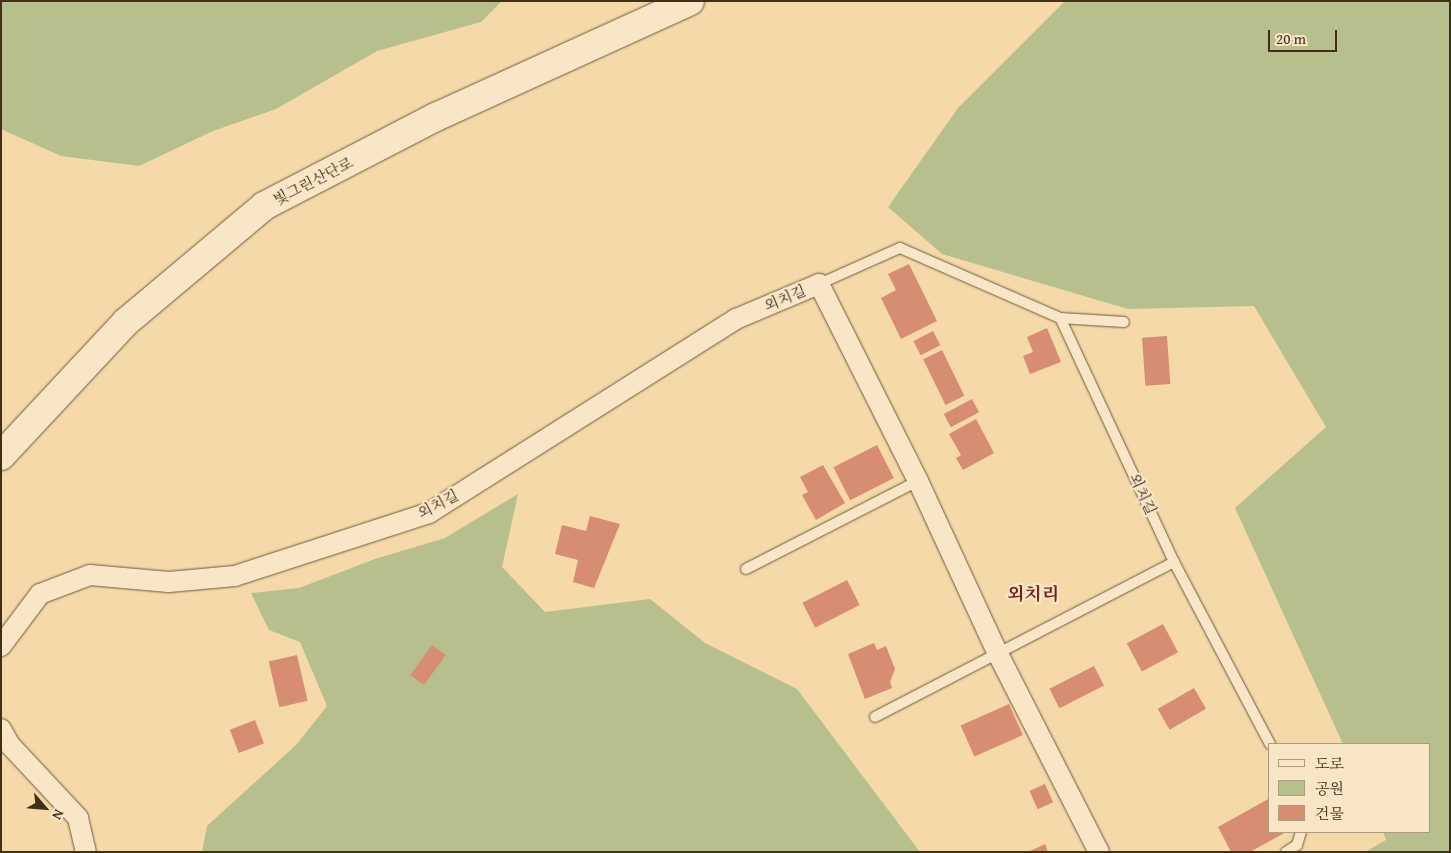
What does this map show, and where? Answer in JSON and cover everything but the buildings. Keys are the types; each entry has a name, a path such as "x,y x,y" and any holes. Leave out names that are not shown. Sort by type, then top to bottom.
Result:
{"street":[{"name":"빛그린산단로","path":"1,456 126,322 264,206 436,117 690,1"},
{"name":"외치길","path":"2,640 40,594 90,575 169,582 235,576 428,512 736,319 818,284 918,482 997,652 1099,852"},
{"path":"4,743 78,818 86,852"}],"lane":[{"name":"외치길","path":"818,284 900,248 1060,318 1124,322"},
{"name":"외치길","path":"1060,318 1174,562 1269,743"},
{"path":"746,569 918,482"},
{"path":"875,717 997,652 1174,562"},
{"path":"1286,852 1297,845 1301,833"}],"green space":[{"path":"1,1 502,1 481,22 377,51 276,109 213,131 139,166 61,156 1,129"},
{"path":"1065,1 1450,1 1450,852 1365,852 1386,840 1383,833 1431,833 1431,743 1343,743 1235,508 1326,427 1254,306 1128,309 942,254 888,207 958,108"},
{"path":"518,494 502,567 545,612 650,599 705,643 797,689 920,852 202,852 207,826 297,744 327,706 300,642 269,630 251,593 299,588 375,559 445,538"}],"district":[{"name":"외치리","path":"1033,594"}]}
